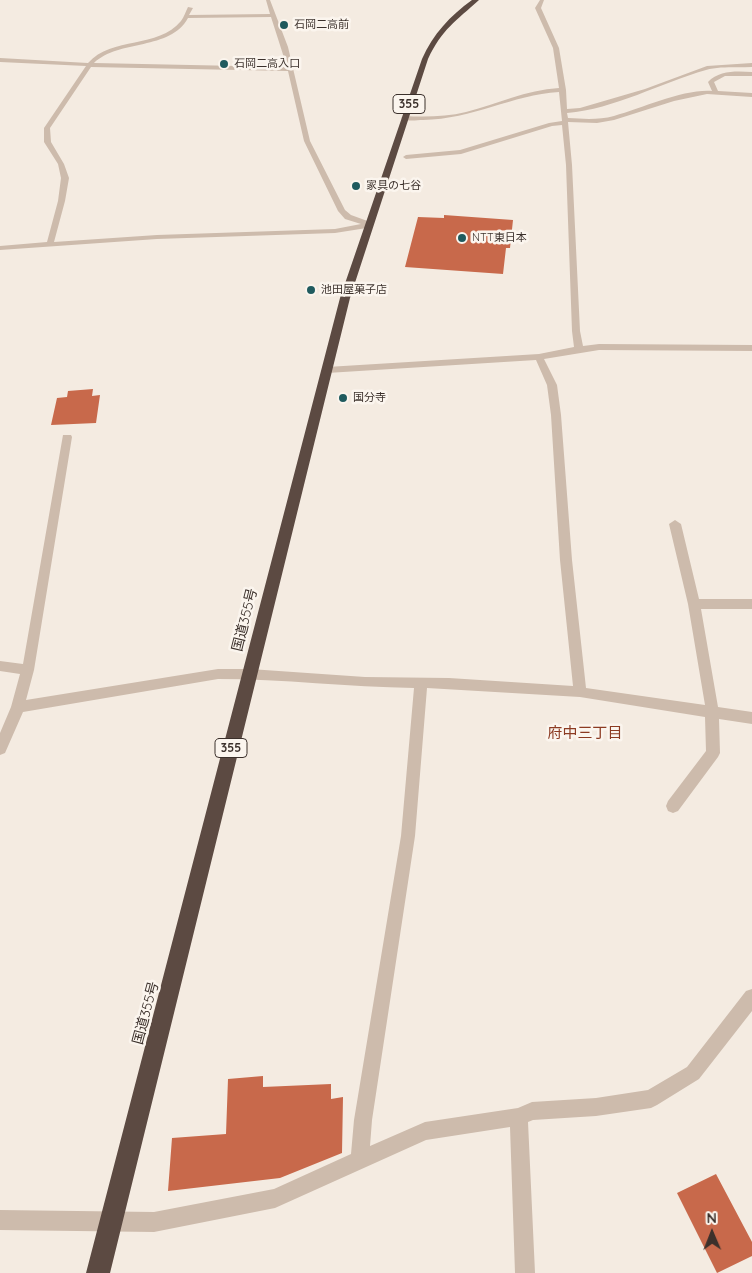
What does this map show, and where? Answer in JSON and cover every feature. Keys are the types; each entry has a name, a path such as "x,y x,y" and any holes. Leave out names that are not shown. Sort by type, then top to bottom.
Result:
{"highway":[{"name":"国道355号","path":"98,1273 348,289 415,84 432,44 441,29 476,0"}],"street":[{"path":"268,0 286,46 307,141 336,204 348,217 370,225"},
{"path":"542,0 538,8 556,48 563,90 573,244 576,331 579,349"},
{"path":"50,244 65,180 61,162 50,150 45,138 47,128 94,59 106,52 168,34 178,28 188,17 190,8"},
{"path":"188,17 274,15"},
{"path":"0,60 91,65 291,69"},
{"path":"565,111 580,110 647,90 707,68 752,65"},
{"path":"716,92 711,82 712,79 721,75 752,74"},
{"path":"404,118 432,118 464,114 545,91 563,90"},
{"path":"406,157 461,152 535,128 565,122 597,121 614,118 673,99 716,92 752,94"},
{"path":"0,248 157,237 335,231 370,225"},
{"path":"327,370 539,357 579,349 752,348"},
{"path":"539,357 552,385 556,415 566,560 580,692"},
{"path":"0,748 18,707 28,670 67,438"},
{"path":"673,806 713,753 712,710 694,604 675,524"},
{"path":"694,604 752,604"},
{"path":"0,666 28,670"},
{"path":"18,707 218,674 250,674 365,682 422,683 580,692 712,710 752,718"},
{"path":"360,1160 363,1120 408,836 422,683"},
{"path":"0,1220 154,1222 275,1198 425,1131 519,1117 532,1111 596,1107 651,1099 693,1073 752,997"},
{"path":"519,1117 525,1273"}],"building":[{"name":"NTT東日本","path":"444,215 513,220 510,248 506,248 503,274 405,267 418,217 444,218"},
{"path":"93,389 92,396 100,395 96,423 51,425 57,398 67,397 68,391"},
{"path":"263,1076 263,1087 331,1084 331,1099 343,1097 342,1153 280,1178 168,1191 172,1138 226,1134 228,1079"},
{"path":"716,1174 752,1242 752,1256 717,1273 677,1193"}],"place":[{"name":"石岡二高前","path":"284,25"},
{"name":"石岡二高入口","path":"224,64"},
{"name":"家具の七谷","path":"356,186"},
{"name":"NTT東日本","path":"462,238"},
{"name":"池田屋菓子店","path":"311,290"},
{"name":"国分寺","path":"343,398"}],"district":[{"name":"府中三丁目","path":"585,733"}]}
